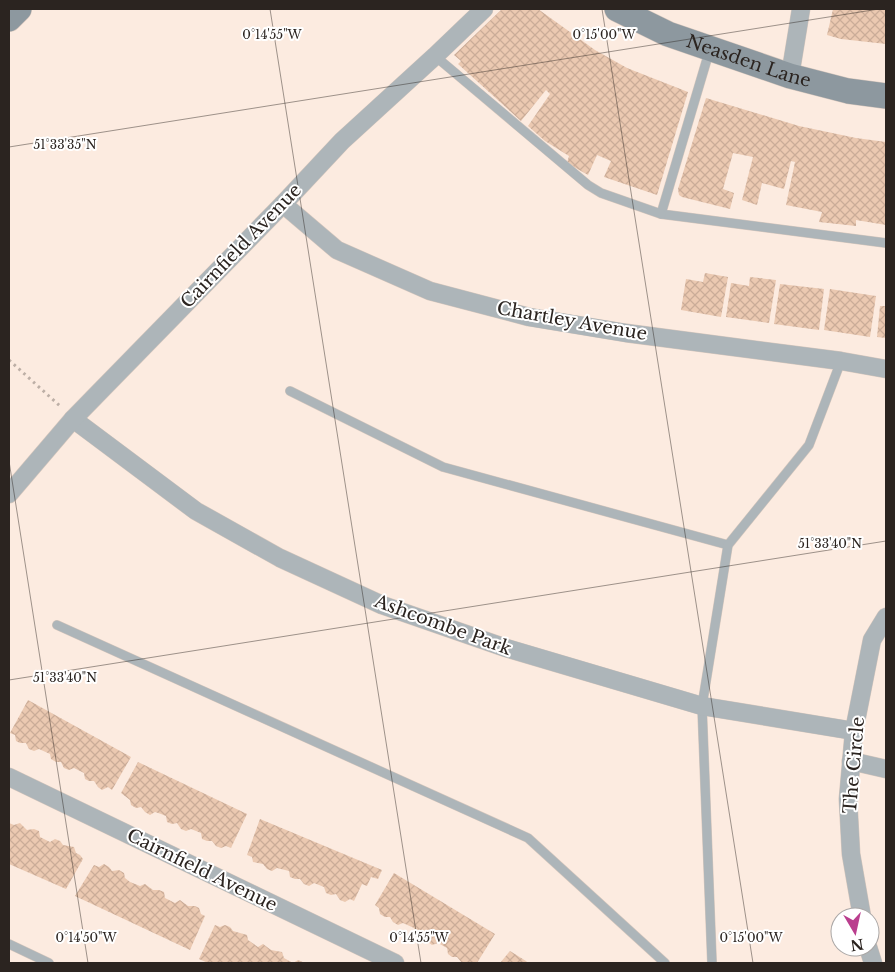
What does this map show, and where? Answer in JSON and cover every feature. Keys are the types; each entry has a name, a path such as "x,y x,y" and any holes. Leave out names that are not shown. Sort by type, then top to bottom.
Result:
{"street":[{"path":"9,19 19,9"},
{"name":"Cairnfield Avenue","path":"9,494 73,419 342,141 484,9"},
{"name":"Neasden Lane","path":"617,9 668,34 790,76 848,91 886,96"},
{"path":"790,76 801,9"},
{"name":"Chartley Avenue","path":"283,204 337,250 430,291 529,317 886,369"},
{"name":"Ashcombe Park","path":"73,419 196,511 280,558 382,605 506,648 702,706 854,731"},
{"name":"The Circle","path":"860,907 851,854 848,799 851,761 854,731 872,640 886,617"},
{"path":"851,761 886,768"},
{"name":"Cairnfield Avenue","path":"9,777 395,963"}],"lane":[{"path":"661,214 710,49"},
{"path":"435,56 588,185 601,193 661,214 886,243"},
{"path":"712,963 702,706 728,545 809,445 841,361"},
{"path":"290,391 443,467 728,545"},
{"path":"57,626 528,838 665,963"},
{"path":"9,944 49,963"}],"path":[{"path":"9,360 73,419"}],"building":[{"path":"502,9 538,9 595,50 627,68 688,92 657,195 604,177 611,161 597,155 588,175 567,163 569,156 545,141 528,126 550,94 546,90 521,121 458,64 461,61 454,55"},
{"path":"833,9 886,9 886,44 841,39 827,35"},
{"path":"706,98 799,126 886,142 886,225 856,220 856,226 819,222 822,212 786,205 795,162 791,161 784,189 762,183 757,205 742,200 753,157 733,153 723,189 734,193 730,209 679,195 678,189"},
{"path":"705,273 728,277 721,317 681,310 686,279 703,282"},
{"path":"750,277 776,280 769,323 726,317 731,283 749,286"},
{"path":"780,284 824,289 819,330 774,324"},
{"path":"830,289 876,296 870,337 824,330"},
{"path":"880,306 886,306 886,338 877,337"},
{"path":"28,700 131,757 112,790 108,787 102,790 94,781 85,779 84,773 74,768 69,770 64,768 61,762 51,759 50,754 39,749 34,751 29,749 26,743 16,741 15,735 10,733"},
{"path":"138,762 247,814 231,848 216,846 212,841 202,839 201,833 191,829 186,831 181,829 177,823 167,822 166,816 155,812 150,815 141,807 136,808 131,805 130,800 121,793"},
{"path":"260,819 382,870 378,879 371,877 367,886 362,884 354,901 350,899 345,902 340,900 336,894 326,893 324,887 314,883 309,886 300,879 290,877 289,871 277,868 272,871 263,864 253,862 252,857 247,855"},
{"path":"9,823 14,825 20,823 27,830 34,829 39,831 40,837 50,842 55,839 63,845 74,847 76,853 83,859 66,889 9,864"},
{"path":"104,864 112,871 119,870 124,873 125,878 130,882 140,886 145,884 153,890 164,892 165,898 175,903 180,900 188,906 199,908 201,914 205,916 190,950 75,896 94,865 99,867"},
{"path":"394,873 495,934 477,963 462,963 457,957 452,957 448,954 447,948 438,943 432,945 424,936 415,934 414,928 403,923 398,925 390,917 380,914 379,908 375,905"},
{"path":"215,925 220,927 225,925 233,931 247,935 248,940 258,947 263,944 271,950 282,952 284,958 293,963 208,963 199,959"},
{"path":"510,951 526,961 528,963 500,963"},
{"path":"298,960 305,963 293,963"}]}
